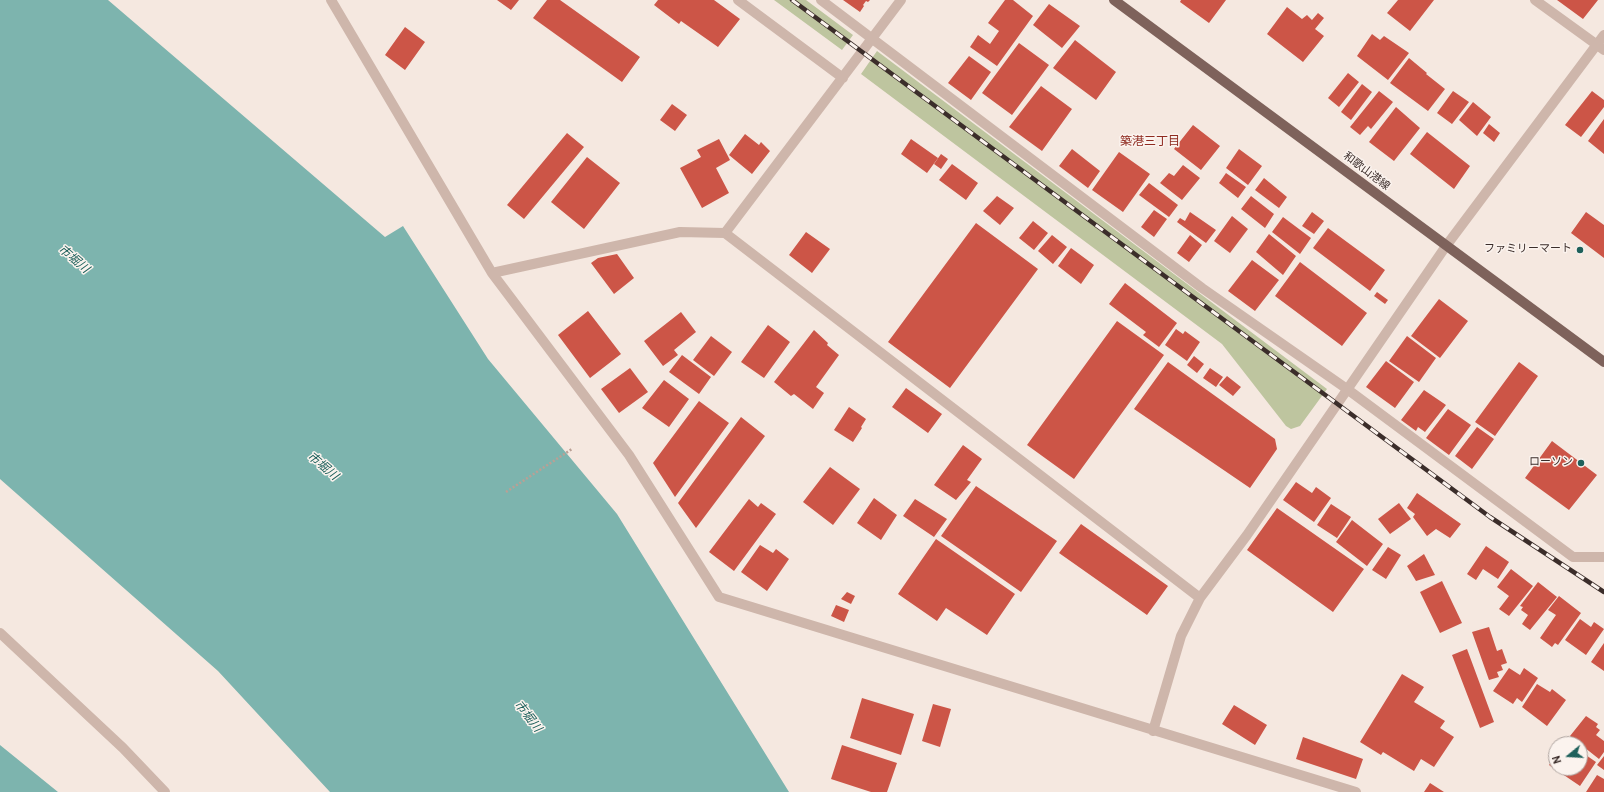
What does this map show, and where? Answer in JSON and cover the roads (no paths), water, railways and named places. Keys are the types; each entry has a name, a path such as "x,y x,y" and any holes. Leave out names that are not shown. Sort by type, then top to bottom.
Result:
{"main road":[{"name":"和歌山港線","path":"1114,0 1604,362"}],"street":[{"path":"331,0 492,273 629,455 719,597 1356,792"},
{"path":"738,0 843,78"},
{"path":"821,0 1202,288 1347,389 1573,557 1604,557"},
{"path":"725,233 901,0"},
{"path":"1535,0 1601,47"},
{"path":"1153,731 1180,636 1200,598 1247,535 1446,246 1601,47 1604,35"},
{"path":"492,273 680,232 725,233 1200,598"},
{"path":"0,633 124,748 165,792"}],"water":[{"name":"市堀川","path":"0,0 108,0 385,237 403,226 488,359 617,514 789,792 330,792 218,671 0,479"},
{"path":"0,745 58,792 0,792"}],"railway":[{"path":"792,0 1490,517 1604,592"}],"place":[{"name":"ファミリーマート","path":"1580,250"},
{"name":"ローソン","path":"1581,463"}],"district":[{"name":"築港三丁目","path":"1150,143"}]}
